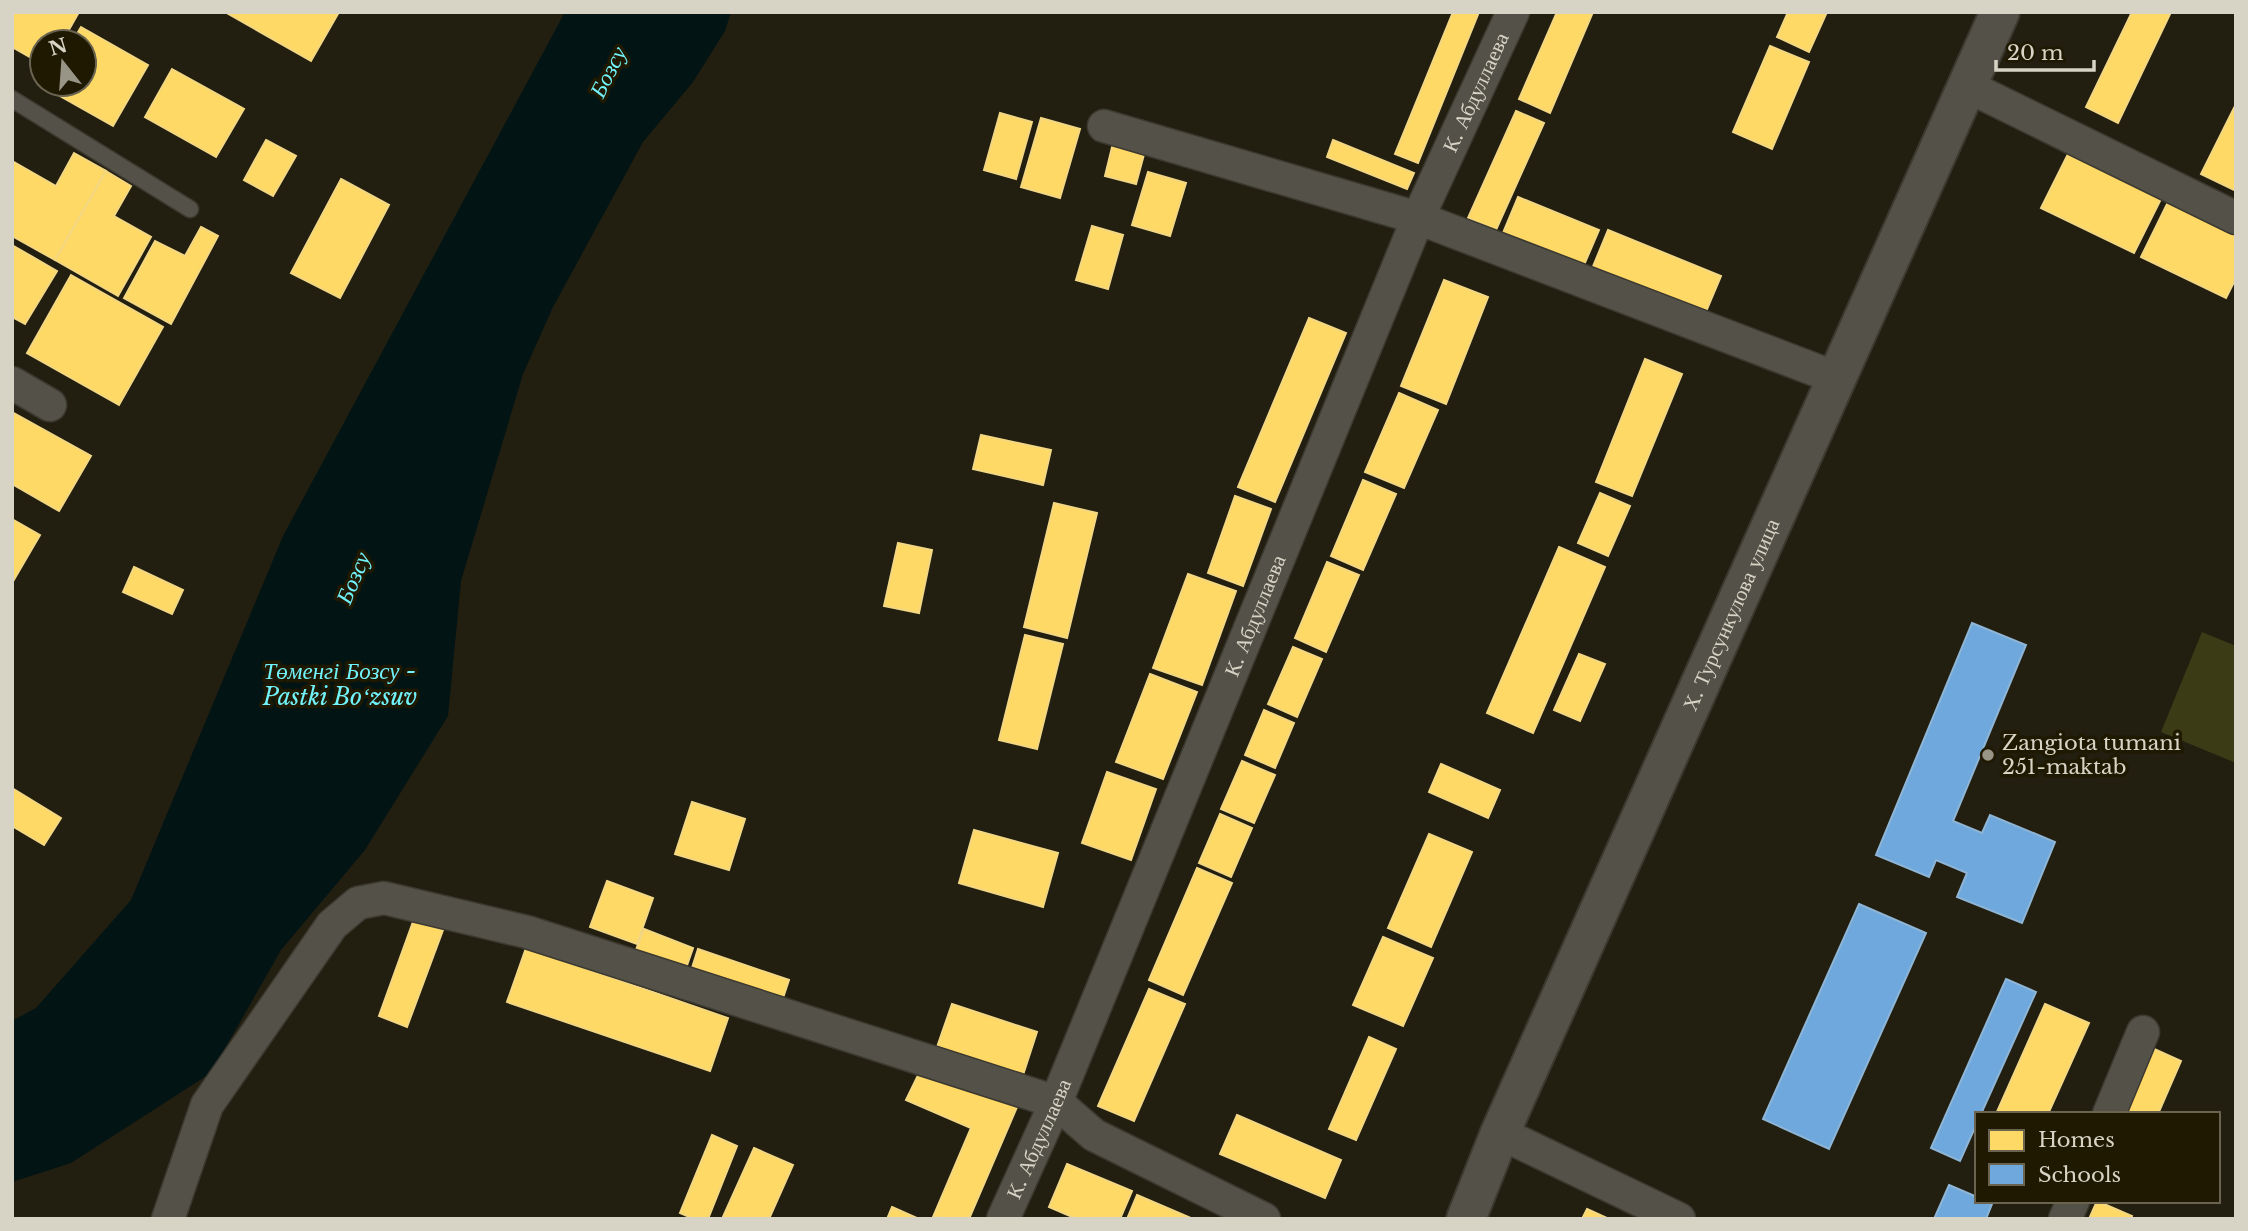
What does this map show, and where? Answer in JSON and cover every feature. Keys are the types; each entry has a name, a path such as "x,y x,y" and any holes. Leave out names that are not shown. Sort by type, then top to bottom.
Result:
{"street":[{"name":"К. Абдуллаева","path":"1003,1219 1056,1102 1418,218 1513,12"},
{"name":"Х. Турсункулова улица","path":"1466,1219 1500,1133 1839,379 2000,12"},
{"path":"1966,86 2236,218"},
{"path":"1104,127 1418,218 1839,379"},
{"path":"12,383 50,405"},
{"path":"168,1219 207,1105 332,925 358,903 384,898 527,932 1056,1102 1094,1135 1264,1219"},
{"path":"2110,1112 2143,1032"},
{"path":"1500,1133 1679,1219"},
{"path":"2065,1219 2072,1203"}],"lane":[{"path":"12,99 190,209"}],"shaded area":[{"path":"2202,632 2236,646 2236,763 2161,732"}],"water":[{"name":"Төменгі Бозсу - Pastki Boʻzsuv","path":"565,12 731,12 725,31 693,82 643,142 553,307 523,374 461,581 448,716 365,850 281,950 211,1073 71,1163 12,1182 12,1021 36,1008 131,900 283,536"}],"building: Homes":[{"path":"12,12 79,12 70,28 28,28 28,56 12,47"},
{"path":"225,12 339,12 311,61"},
{"path":"1453,12 1479,12 1418,163 1395,154"},
{"path":"1557,12 1593,12 1550,113 1519,99"},
{"path":"1788,12 1827,12 1809,52 1777,37"},
{"path":"2132,12 2171,12 2118,123 2086,107"},
{"path":"98,37 148,65 113,126 64,98 98,98"},
{"path":"1770,46 1809,62 1772,149 1733,132"},
{"path":"172,69 244,109 216,157 145,117"},
{"path":"2236,104 2236,191 2201,174"},
{"path":"1516,111 1544,123 1496,230 1468,218"},
{"path":"1000,113 1032,122 1016,179 984,170"},
{"path":"1041,118 1080,129 1060,198 1021,187"},
{"path":"1114,139 1146,147 1136,184 1105,176"},
{"path":"266,140 296,156 273,196 244,180"},
{"path":"1333,140 1414,173 1407,189 1327,157"},
{"path":"74,153 106,171 55,260 12,236 12,161 56,186"},
{"path":"2068,154 2161,199 2134,253 2041,208"},
{"path":"106,171 131,186 114,216 151,237 118,296 55,260"},
{"path":"1148,172 1186,183 1170,236 1132,225"},
{"path":"341,179 389,205 340,298 291,273"},
{"path":"1518,197 1599,230 1584,265 1503,233"},
{"path":"2168,202 2236,235 2236,278 2226,298 2141,257"},
{"path":"1092,226 1123,235 1108,289 1076,280"},
{"path":"201,227 218,236 171,324 124,298 155,241 185,256"},
{"path":"1608,230 1721,276 1705,314 1592,269"},
{"path":"12,245 57,271 25,324 12,317"},
{"path":"71,275 163,327 119,405 27,353"},
{"path":"1444,280 1488,297 1446,404 1401,386"},
{"path":"1309,318 1346,333 1275,502 1238,487"},
{"path":"1645,359 1682,374 1632,496 1596,482"},
{"path":"1399,393 1438,410 1404,488 1365,472"},
{"path":"12,412 91,456 59,511 12,484"},
{"path":"981,435 1051,450 1043,485 973,469"},
{"path":"1363,480 1396,494 1363,570 1331,556"},
{"path":"1600,493 1630,506 1608,556 1578,543"},
{"path":"1235,496 1271,509 1243,586 1208,573"},
{"path":"1054,503 1097,513 1067,638 1024,627"},
{"path":"12,519 40,535 12,583"},
{"path":"898,543 932,550 919,613 884,606"},
{"path":"1559,547 1605,567 1533,733 1487,713"},
{"path":"1327,562 1359,575 1326,652 1295,638"},
{"path":"134,567 183,590 172,614 123,592"},
{"path":"1188,574 1236,591 1202,685 1153,668"},
{"path":"1025,635 1063,644 1037,749 999,740"},
{"path":"1293,647 1322,659 1297,717 1268,704"},
{"path":"1579,654 1605,664 1580,721 1554,710"},
{"path":"1150,674 1197,692 1163,779 1116,762"},
{"path":"1264,710 1294,723 1275,768 1245,755"},
{"path":"1242,761 1275,775 1254,823 1221,809"},
{"path":"1441,764 1500,790 1488,818 1429,792"},
{"path":"1107,772 1156,789 1131,860 1082,843"},
{"path":"12,788 61,818 44,845 12,826"},
{"path":"692,802 745,819 729,870 675,854"},
{"path":"1220,814 1252,828 1231,877 1199,863"},
{"path":"974,830 1058,853 1043,907 959,883"},
{"path":"1429,834 1472,852 1431,947 1388,928"},
{"path":"1197,868 1232,883 1183,995 1149,980"},
{"path":"607,881 653,898 637,944 590,927"},
{"path":"414,919 443,930 407,1027 379,1016"},
{"path":"644,929 693,948 684,974 634,955"},
{"path":"1383,937 1433,958 1403,1026 1353,1005"},
{"path":"526,948 728,1018 710,1071 507,1002"},
{"path":"698,949 789,980 781,1004 690,974"},
{"path":"1149,989 1185,1004 1134,1121 1098,1106"},
{"path":"952,1004 1037,1032 1023,1075 937,1047"},
{"path":"2045,1004 2089,1023 2049,1112 1997,1112"},
{"path":"1369,1037 1396,1049 1356,1140 1329,1129"},
{"path":"2152,1048 2181,1061 2159,1112 2124,1112"},
{"path":"922,1067 1017,1107 969,1219 933,1217 971,1128 906,1100"},
{"path":"1237,1115 1341,1160 1325,1198 1220,1154"},
{"path":"712,1135 737,1146 708,1219 694,1219 680,1213"},
{"path":"754,1148 793,1165 769,1219 722,1219"},
{"path":"1067,1164 1132,1191 1120,1219 1077,1219 1049,1207"},
{"path":"1137,1195 1193,1219 1127,1219"},
{"path":"2096,1203 2132,1216 2131,1219 2089,1219"},
{"path":"892,1207 919,1219 887,1219"},
{"path":"1587,1209 1609,1219 1582,1219"}],"building: Schools":[{"path":"1972,623 2026,645 1953,821 1982,833 1990,815 2055,842 2022,923 1957,897 1967,873 1936,860 1929,877 1876,855"},
{"path":"1859,904 1926,933 1829,1149 1763,1119"},
{"path":"2006,979 2036,992 1982,1112 1975,1112 1975,1127 1960,1161 1931,1148"},
{"path":"1949,1185 1975,1196 1975,1203 1992,1204 1986,1219 1934,1219"}],"place":[{"name":"Zangiota tumani 251-maktab","path":"1988,755"}],"water label":[{"name":"Бозсу","path":"608,72"},
{"name":"Бозсу","path":"353,578"}]}
